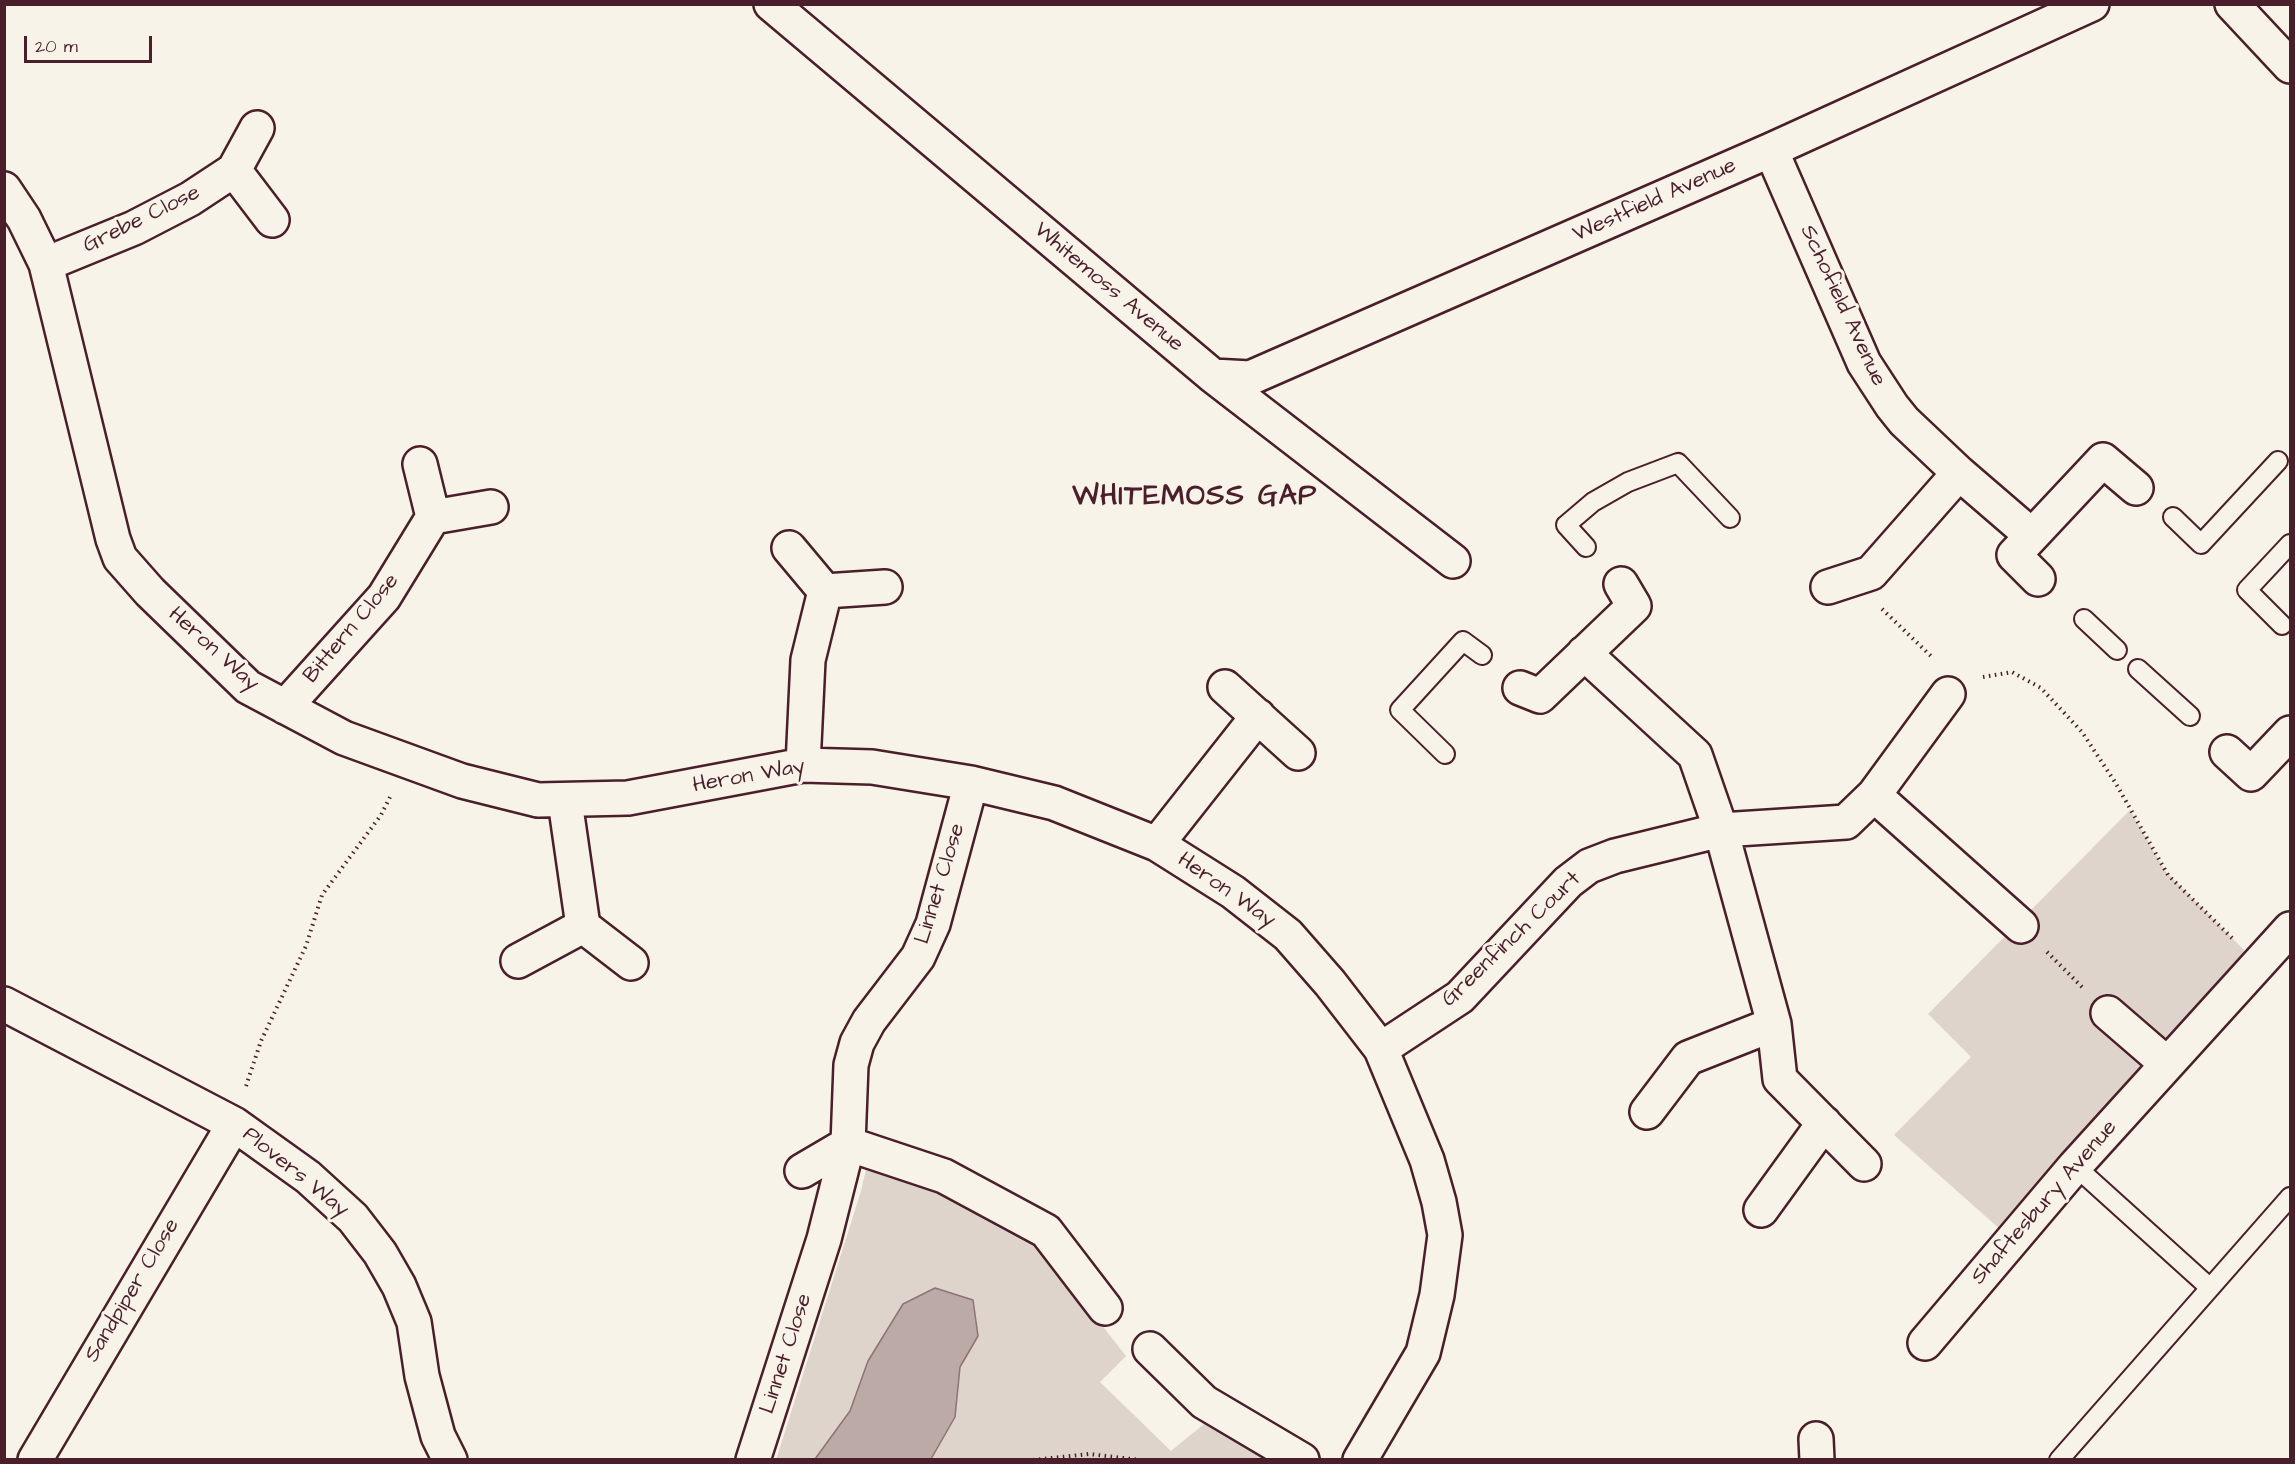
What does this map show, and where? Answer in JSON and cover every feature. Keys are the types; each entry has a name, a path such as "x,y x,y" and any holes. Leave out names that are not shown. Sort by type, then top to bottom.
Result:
{"street":[{"name":"Whitemoss Avenue","path":"771,4 1213,376 1453,561"},
{"name":"Westfield Avenue","path":"1213,376 1250,378 1771,150 2092,4"},
{"path":"2232,4 2290,66"},
{"name":"Grebe Close","path":"46,264 134,228 190,199 234,170 257,128"},
{"name":"Schofield Avenue","path":"1771,150 1864,363 1904,421 1959,473 2031,535"},
{"path":"234,170 272,220"},
{"name":"Heron Way","path":"5,192 24,219 46,264 113,539 120,558 150,592 248,687 344,738 472,784 538,800 565,801 659,794 803,765 872,767 971,783 1054,803 1157,844 1233,892 1288,935 1330,983 1380,1049 1427,1160 1439,1202 1445,1235 1437,1295 1423,1353 1360,1460"},
{"path":"2038,579 2014,555 2103,460 2136,488"},
{"path":"420,464 433,516 491,507"},
{"path":"1828,587 1871,573 1959,473"},
{"name":"Bittern Close","path":"285,707 384,597 433,516"},
{"path":"789,548 825,591"},
{"path":"1520,688 1540,696 1634,606 1621,584"},
{"path":"825,591 885,587"},
{"path":"803,765 808,660 825,591"},
{"path":"1584,653 1695,755 1721,830 1774,1024 1780,1079 1864,1164"},
{"path":"1225,687 1298,753"},
{"name":"Greenfinch Court","path":"1380,1049 1460,997 1568,882 1589,866 1615,856 1721,830 1846,822 1874,795 1948,694"},
{"path":"1157,844 1258,716"},
{"path":"2227,752 2251,774 2290,733"},
{"name":"Linnet Close","path":"753,1460 824,1239 848,1144 851,1065 857,1043 869,1021 918,957 933,924 971,783"},
{"path":"1874,795 2021,926"},
{"path":"565,801 583,926 632,963"},
{"path":"518,961 583,926"},
{"name":"Shaftesbury Avenue","path":"1925,1343 2075,1166 2290,929"},
{"name":"Plovers Way","path":"4,1004 234,1124 308,1177 353,1218 380,1253 399,1286 414,1322 422,1376 438,1436 450,1460"},
{"path":"2108,1013 2168,1064"},
{"path":"1647,1112 1688,1058 1774,1024"},
{"path":"1761,1210 1824,1123"},
{"name":"Sandpiper Close","path":"35,1460 234,1124"},
{"path":"802,1172 848,1144 944,1176 1046,1231 1105,1308"},
{"path":"1150,1349 1204,1402 1302,1460"}],"lane":[{"path":"2173,517 2201,544 2278,461"},
{"path":"1586,547 1566,525 1593,502 1628,482 1678,463 1730,518"},
{"path":"2282,625 2247,590 2290,544"},
{"path":"2084,619 2117,650"},
{"path":"1445,754 1400,710 1463,641 1482,655"},
{"path":"2138,669 2190,716"},
{"path":"2075,1166 2209,1287"},
{"path":"2059,1460 2290,1197"}],"path":[{"path":"1871,573 1877,604 1938,663"},
{"path":"1980,677 2012,672 2041,688 2082,732 2115,782 2168,875 2258,964"},
{"path":"234,1124 261,1041 306,946 322,895 381,815 406,762"},
{"path":"2021,926 2108,1013"},
{"path":"1033,1460 1089,1454 1140,1460"}],"shaded area":[{"path":"2130,810 2165,871 2250,956 2002,1231 1894,1135 1971,1057 1928,1014"},
{"path":"867,1165 946,1186 1031,1235 1126,1356 1100,1382 1171,1451 1204,1424 1266,1459 776,1460 861,1191"},
{"path":"935,1288 973,1300 978,1336 960,1367 955,1417 931,1459 815,1459 850,1411 868,1361 903,1304"}],"district":[{"name":"WHITEMOSS GAP","path":"1195,498"}]}
